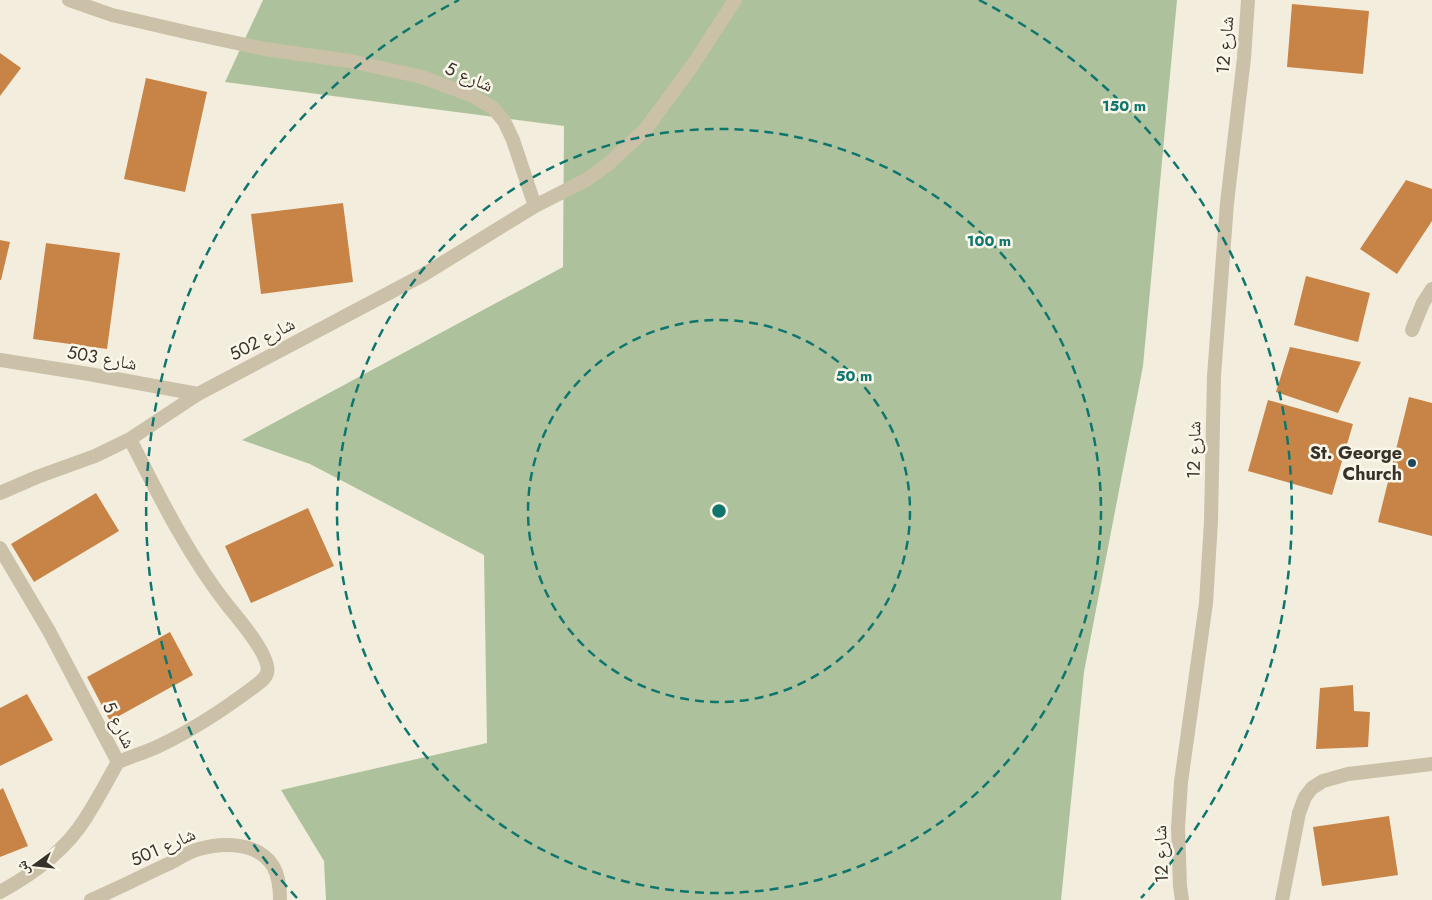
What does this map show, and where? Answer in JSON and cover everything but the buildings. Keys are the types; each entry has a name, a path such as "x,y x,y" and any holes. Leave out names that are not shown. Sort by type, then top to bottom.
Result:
{"street":[{"name":"شارع 5","path":"69,0 112,15 190,33 265,49 350,61 422,77 473,96 494,108 504,121 513,140 535,206"},
{"path":"535,206 586,180 607,165 646,130 692,66 735,0"},
{"name":"شارع 12","path":"1182,900 1178,818 1181,782 1206,603 1212,521 1214,376 1226,203 1244,58 1248,0"},
{"name":"شارع 502","path":"0,493 37,477 96,456 130,439 198,394 423,275 535,206"},
{"path":"1412,330 1432,289"},
{"name":"شارع 503","path":"0,360 198,394"},
{"path":"118,762 160,746 195,727 239,698 264,678 268,668 267,662 259,648 215,589 169,515 130,439"},
{"name":"شارع 5","path":"0,548 49,631 118,762 85,820 68,842 36,871 0,892"},
{"path":"1282,900 1298,813 1305,797 1312,788 1323,781 1348,774 1432,764"},
{"name":"شارع 501","path":"90,900 197,849 226,845 244,846 254,850 273,866 280,886 280,900"}],"green space":[{"path":"263,0 1177,0 1143,366 1084,672 1061,900 326,900 324,861 281,790 487,743 484,555 310,464 242,440 563,267 564,126 225,82"}],"place":[{"name":"St. George Church","path":"1412,463"}]}
